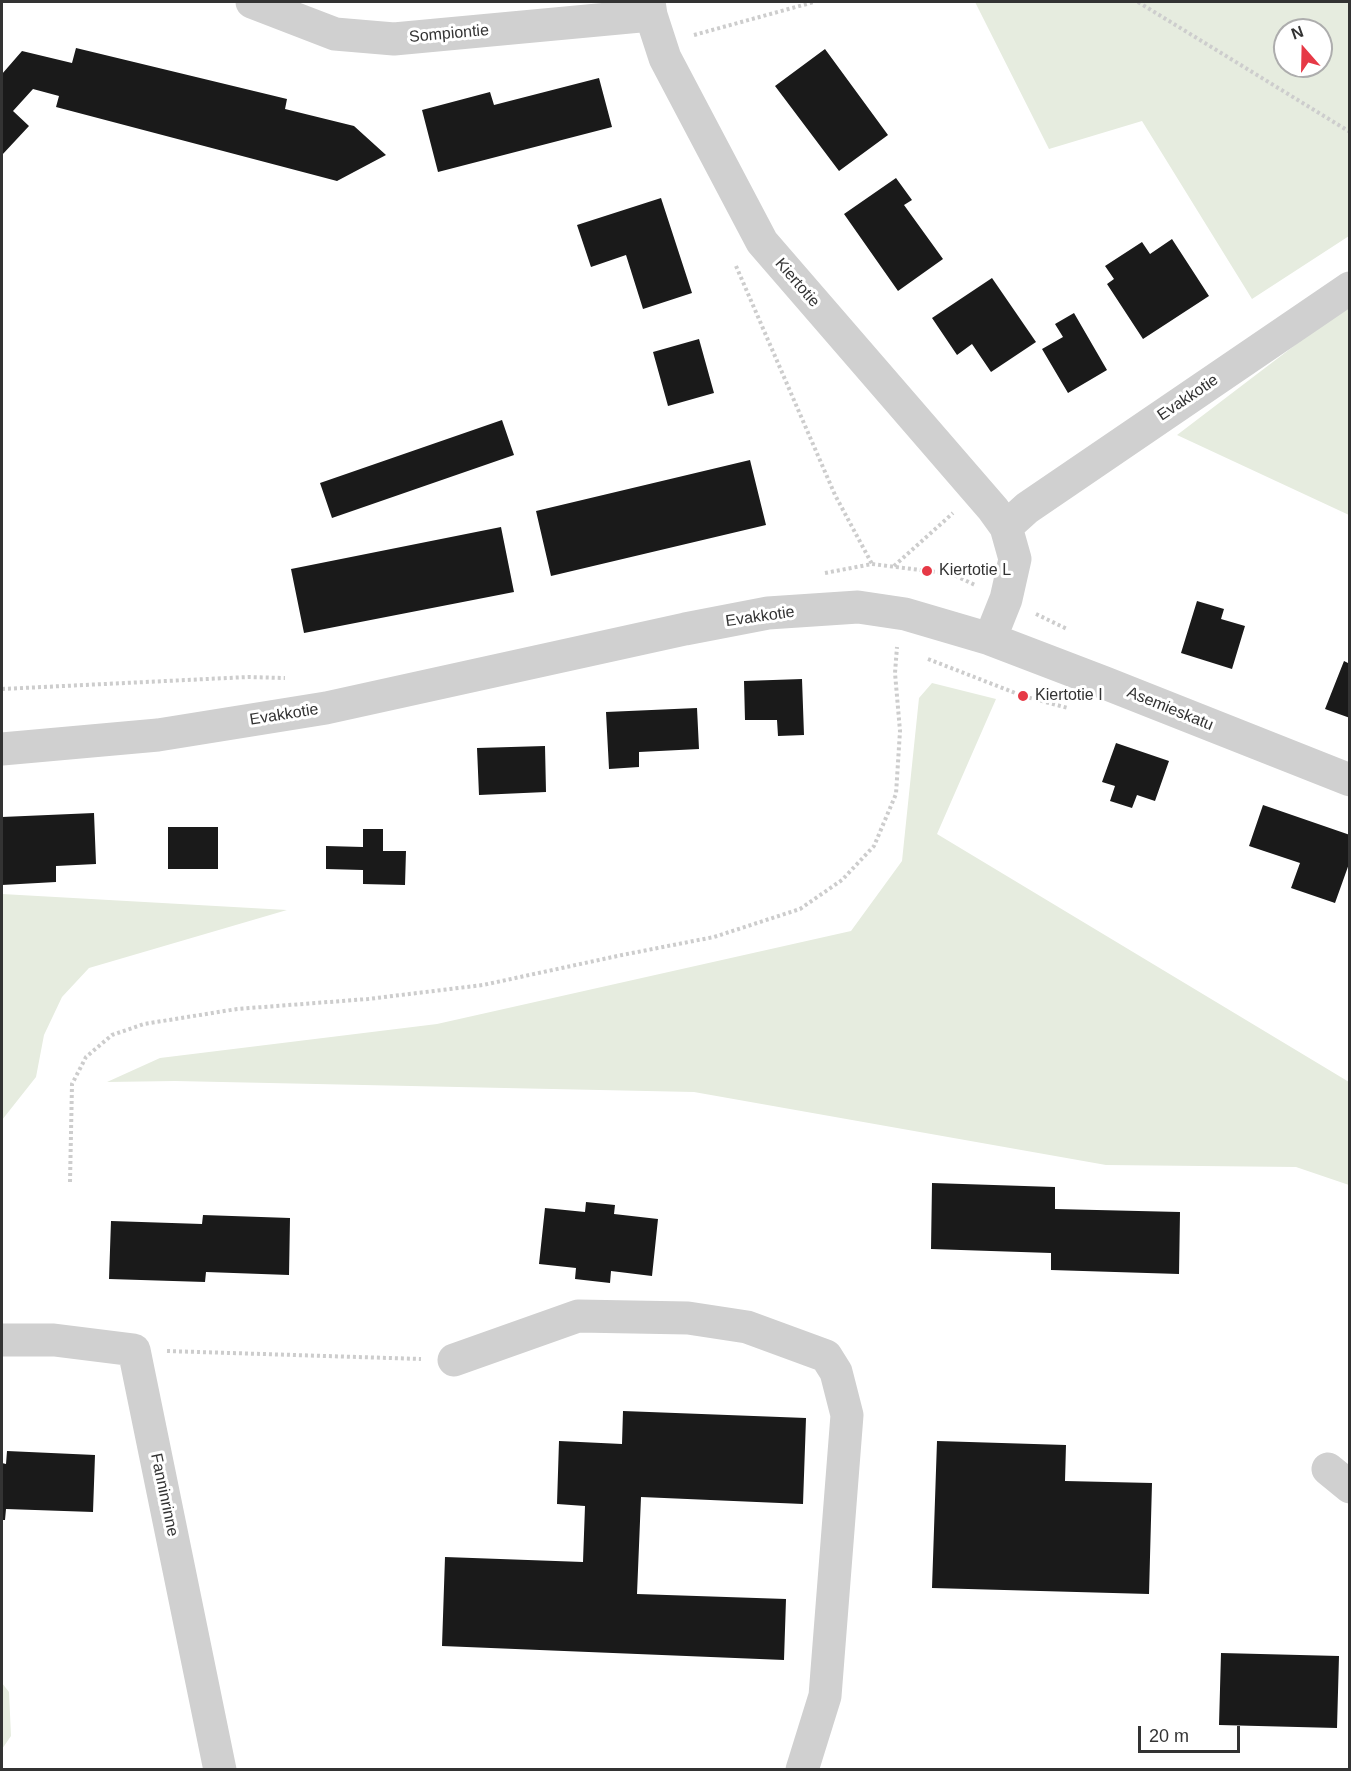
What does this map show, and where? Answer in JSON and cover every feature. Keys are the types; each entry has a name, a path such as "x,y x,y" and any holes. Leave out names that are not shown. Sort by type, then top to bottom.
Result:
{"street":[{"name":"Sompiontie","path":"252,2 335,34 394,39 654,20"},
{"name":"Kiertotie","path":"654,20 665,58 762,242 1006,527"},
{"name":"Evakkotie","path":"1006,527 1027,508 1350,288"},
{"path":"990,639 1006,599 1015,559 1006,527"},
{"name":"Evakkotie","path":"2,749 158,735 326,708 685,628 768,613 858,607 905,615 990,639"},
{"name":"Asemieskatu","path":"990,639 1350,780"},
{"path":"454,1360 578,1316 688,1318 747,1327 826,1356 836,1372 847,1415 825,1696 802,1770"},
{"path":"2,1340 54,1340 134,1350"},
{"name":"Fanninrinne","path":"134,1350 220,1770"}],"path":[{"path":"654,20 715,30 814,2"},
{"path":"1138,2 1350,132"},
{"path":"731,258 835,495 872,564"},
{"path":"893,567 978,492"},
{"path":"70,1182 72,1084 86,1056 112,1035 144,1024 237,1009 368,999 483,985 714,937 800,909 842,880 874,846 896,794 900,731 894,673 896,652 905,615"},
{"path":"134,1350 454,1360"}],"shaded area":[{"path":"975,2 1349,2 1349,236 1252,299 1142,121 1049,149"},
{"path":"1349,304 1349,515 1177,435"},
{"path":"932,683 996,699 937,834 1349,1082 1349,1185 1296,1167 1106,1165 694,1092 175,1081 107,1082 160,1058 437,1024 851,931 902,861 919,698"},
{"path":"2,894 287,910 89,968 62,997 44,1035 36,1077 2,1120"},
{"path":"2,1683 9,1692 11,1736 2,1749"}],"building":[{"path":"76,48 287,99 285,109 354,126 386,155 337,181 56,107 59,96 33,89 13,111 29,126 2,155 2,74 22,51 72,63"},
{"path":"825,49 888,135 839,171 775,86"},
{"path":"599,78 612,127 438,172 422,110 490,92 494,105"},
{"path":"896,178 912,200 904,205 943,259 898,291 844,214"},
{"path":"661,198 692,293 643,309 626,255 591,267 577,225"},
{"path":"1172,239 1209,296 1143,339 1107,284 1114,279 1105,266 1142,242 1150,254"},
{"path":"992,278 1036,342 991,372 972,344 957,355 932,318"},
{"path":"1074,313 1107,370 1068,393 1042,349 1063,337 1055,324"},
{"path":"699,339 714,393 668,406 653,352"},
{"path":"502,420 514,455 332,518 320,483"},
{"path":"750,460 766,525 551,576 536,511"},
{"path":"501,527 514,592 304,633 291,569"},
{"path":"1197,601 1224,609 1221,619 1245,626 1232,669 1181,653"},
{"path":"1344,661 1350,664 1350,718 1325,709"},
{"path":"802,679 804,735 778,736 777,720 745,720 744,681"},
{"path":"697,708 699,749 639,752 639,767 609,769 606,712"},
{"path":"1116,743 1169,761 1155,801 1137,795 1132,808 1110,801 1115,786 1102,782"},
{"path":"545,746 546,792 479,795 477,748"},
{"path":"1263,805 1350,835 1350,861 1335,903 1291,888 1300,863 1249,846"},
{"path":"94,813 96,864 56,866 56,882 2,885 2,817"},
{"path":"168,827 218,827 218,869 168,869"},
{"path":"363,829 383,829 383,851 406,851 405,885 363,884 363,870 326,869 326,846 363,847"},
{"path":"932,1183 1055,1187 1055,1209 1180,1212 1179,1274 1051,1270 1051,1253 931,1249"},
{"path":"586,1202 615,1205 614,1214 658,1219 652,1276 611,1271 610,1283 575,1279 576,1268 539,1264 545,1208 585,1212"},
{"path":"203,1215 290,1218 289,1275 206,1272 205,1282 109,1279 111,1221 202,1224"},
{"path":"623,1411 806,1418 803,1504 641,1497 637,1594 786,1599 784,1660 442,1646 445,1557 583,1562 585,1506 557,1504 559,1441 622,1444"},
{"path":"937,1441 1066,1445 1065,1481 1152,1483 1149,1594 932,1588"},
{"path":"7,1451 95,1455 93,1512 6,1509 5,1520 2,1520 2,1463 6,1464"},
{"path":"1221,1653 1339,1656 1337,1728 1219,1725"}],"place":[{"name":"Kiertotie L","path":"927,571"},
{"name":"Kiertotie I","path":"1023,696"}]}
